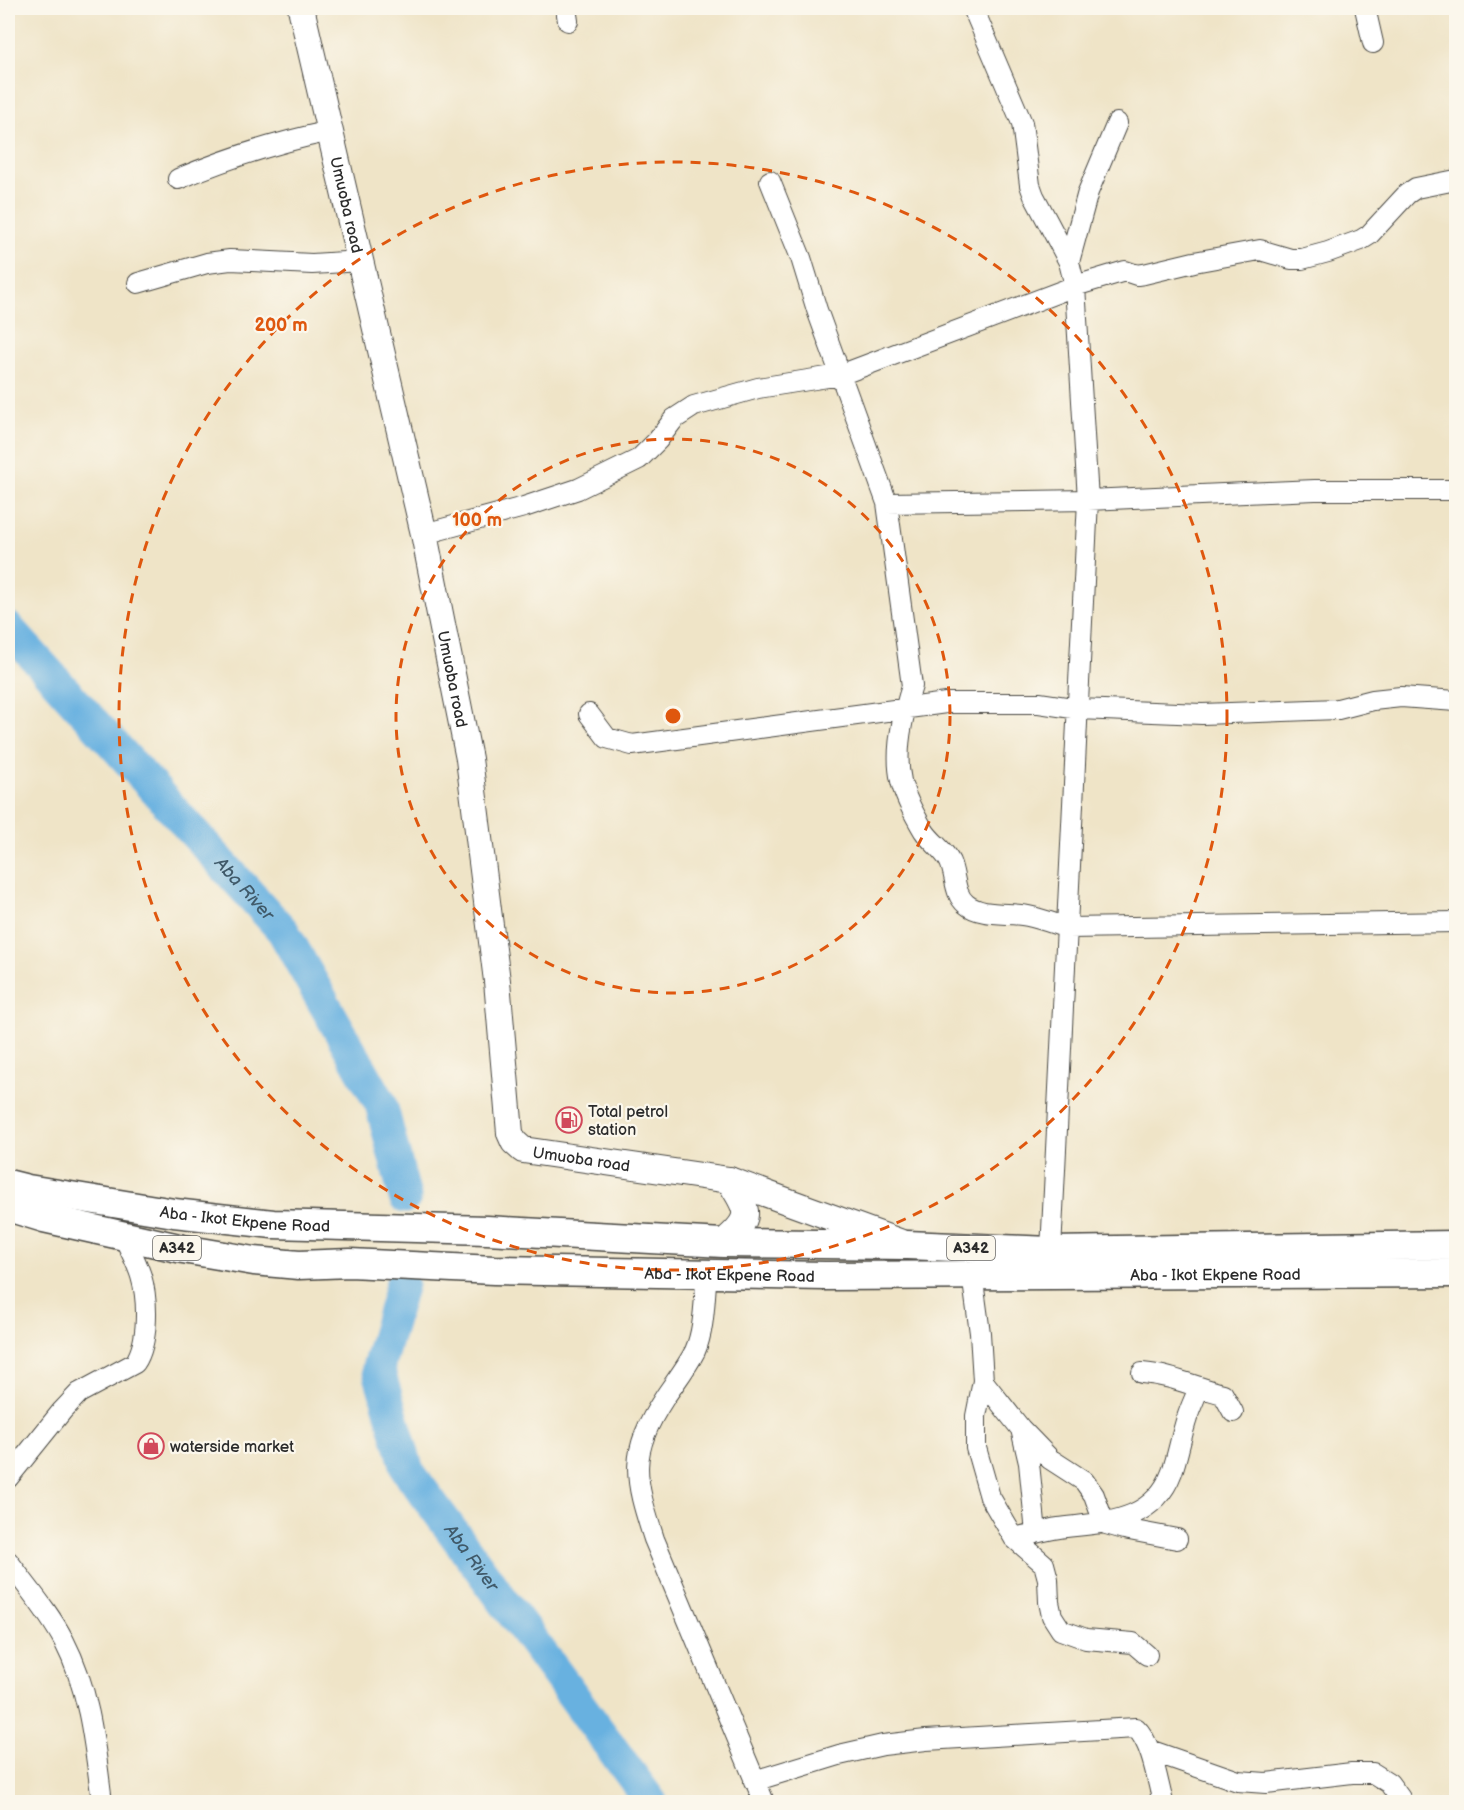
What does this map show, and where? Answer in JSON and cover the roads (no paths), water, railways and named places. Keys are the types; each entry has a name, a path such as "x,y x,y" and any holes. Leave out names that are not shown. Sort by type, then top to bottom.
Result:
{"highway":[{"name":"Aba - Ikot Ekpene Road","path":"8,1184 174,1213 273,1224 487,1230 723,1243 907,1245 1051,1251 1456,1245"},
{"name":"Aba - Ikot Ekpene Road","path":"8,1207 124,1237 254,1261 299,1265 350,1263 494,1270 825,1276 1456,1273"}],"main road":[{"name":"Umuoba road","path":"301,8 424,534 469,759 497,981 510,1133 514,1142 523,1150 729,1180 907,1245"},
{"path":"723,1243 744,1222 747,1212 743,1201 729,1180"}],"street":[{"path":"973,8 1022,123 1030,185 1034,196 1069,262 1075,286 1088,500 1051,1251"},
{"path":"1365,8 1373,43"},
{"path":"1069,262 1088,192 1117,123"},
{"path":"178,179 245,153 288,140 331,131"},
{"path":"424,534 524,507 578,489 639,459 658,441 674,419 693,406 758,388 840,375 1075,286 1125,271 1137,275 1144,274 1260,250 1291,259 1302,259 1328,252 1369,235 1407,194 1416,188 1456,180"},
{"path":"770,181 801,258 817,310 887,503 912,686 905,707 899,759 901,781 916,819 928,837 949,860 958,893 966,904 978,911 1031,916 1068,928 1456,922"},
{"path":"138,283 207,263 230,260 312,264 361,261"},
{"path":"887,503 1088,500 1315,490 1456,490"},
{"path":"589,714 607,738 632,745 946,703 1038,703 1078,709 1202,714 1338,710 1373,700 1401,697 1456,701"},
{"path":"8,1478 79,1393 135,1363 141,1354 146,1319 144,1287 141,1273 124,1237"},
{"path":"706,1274 700,1336 694,1352 650,1420 637,1457 640,1496 654,1539 764,1803"},
{"path":"972,1274 980,1333 983,1381 976,1416 976,1448 990,1497 1014,1538 1044,1564 1048,1579 1048,1602 1052,1616 1061,1630 1086,1639 1133,1644 1147,1655"},
{"path":"1142,1373 1163,1375 1223,1394 1233,1412"},
{"path":"983,1381 1021,1429 1050,1459 1084,1481 1094,1495 1104,1523"},
{"path":"1014,1538 1058,1528 1104,1523 1124,1518 1148,1506 1162,1491 1172,1472 1188,1416 1190,1384"},
{"path":"1021,1429 1029,1463 1036,1533"},
{"path":"1104,1523 1177,1539"},
{"path":"8,1561 50,1617 78,1671 93,1735 102,1803"},
{"path":"754,1781 839,1755 926,1740 1136,1728 1143,1734 1149,1750 1163,1803"},
{"path":"1149,1750 1238,1781 1266,1783 1352,1773 1373,1773 1389,1783 1401,1803"}],"waterway":[{"name":"Aba River","path":"8,628 283,931 381,1104 405,1197"},
{"name":"Aba River","path":"402,1283 378,1368 408,1471 651,1802"}],"place":[{"name":"Total petrol station","path":"569,1120"},
{"name":"waterside market","path":"151,1446"}]}
